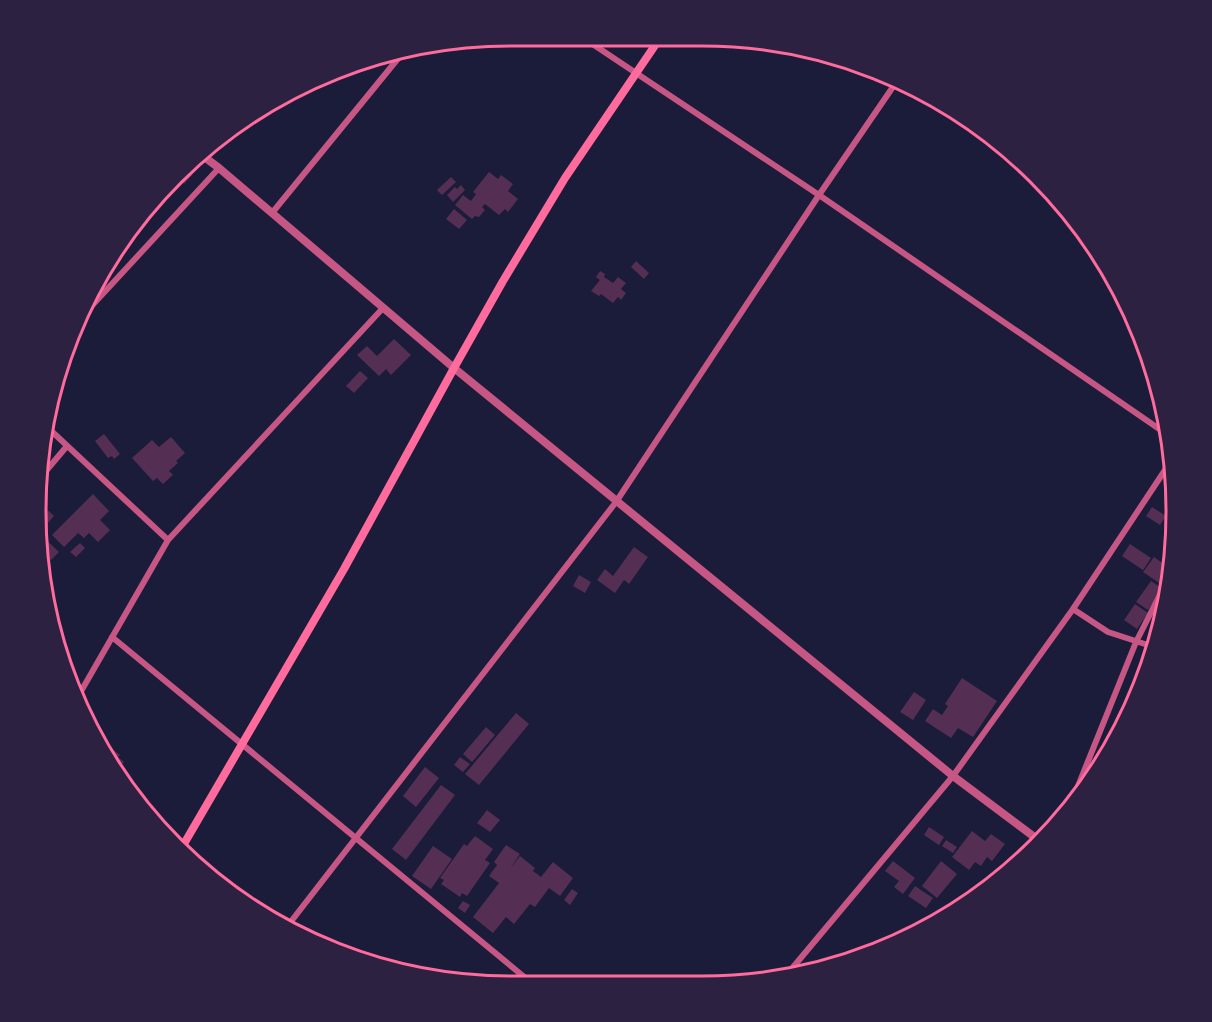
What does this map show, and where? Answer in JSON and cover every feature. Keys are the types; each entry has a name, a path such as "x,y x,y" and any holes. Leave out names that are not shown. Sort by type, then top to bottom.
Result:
{"main road":[{"path":"185,841 344,569 503,281 566,178 655,46"}],"street":[{"path":"595,46 819,195 1158,428"},
{"path":"272,213 396,61"},
{"path":"292,920 616,502 892,88"},
{"path":"208,160 616,502 953,776 1032,836"},
{"path":"98,299 219,168"},
{"path":"82,689 168,540 383,308"},
{"path":"53,432 168,540"},
{"path":"48,469 68,446"},
{"path":"794,967 953,776 1073,609 1164,471"},
{"path":"1082,777 1136,642 1157,600"},
{"path":"1073,609 1108,632 1146,645"},
{"path":"112,637 523,976"}],"building":[{"path":"489,172 498,179 501,175 513,184 508,191 518,199 508,212 505,209 499,215 485,204 482,207 485,210 479,217 475,216 472,219 455,205 463,195 471,201 476,194 473,192"},
{"path":"451,177 456,182 442,195 437,190"},
{"path":"461,185 465,190 453,202 447,195 455,187 457,189"},
{"path":"454,209 467,220 459,229 446,219"},
{"path":"636,261 649,273 644,279 631,267"},
{"path":"600,271 613,283 618,277 626,283 621,289 626,293 621,300 618,297 613,303 601,294 599,296 591,291 600,280 596,277"},
{"path":"394,339 411,355 391,375 386,369 379,376 357,355 367,346 377,356"},
{"path":"360,371 368,378 354,393 346,386"},
{"path":"104,434 120,454 114,459 112,456 108,458 95,441"},
{"path":"171,437 185,453 169,471 173,475 163,484 157,478 153,481 132,458 152,440 159,447"},
{"path":"93,494 109,511 100,520 110,530 98,542 89,533 84,538 78,533 64,547 52,535"},
{"path":"1152,507 1166,516 1160,525 1146,516"},
{"path":"46,509 54,516 46,524"},
{"path":"47,541 59,552 51,560 49,558"},
{"path":"80,543 85,548 76,557 70,552"},
{"path":"1130,544 1151,558 1143,570 1122,556"},
{"path":"634,547 648,557 629,584 624,580 615,593 597,580 605,569 613,576"},
{"path":"1154,557 1163,563 1160,584 1143,572"},
{"path":"579,575 591,582 585,593 573,586"},
{"path":"1151,581 1160,587 1158,596 1148,610 1136,602"},
{"path":"1135,604 1148,613 1137,629 1124,620"},
{"path":"962,678 997,701 973,737 958,728 951,738 925,721 933,709 942,715 948,706 945,704"},
{"path":"914,692 926,700 913,720 900,712"},
{"path":"516,713 529,724 479,785 465,774"},
{"path":"486,727 495,735 472,762 463,754"},
{"path":"113,750 120,755 118,757 124,762 122,764"},
{"path":"460,757 470,764 463,772 454,765"},
{"path":"425,767 439,778 416,807 403,796"},
{"path":"441,785 455,795 406,860 392,849"},
{"path":"487,810 500,820 490,832 477,823"},
{"path":"929,827 944,837 939,845 924,835"},
{"path":"972,831 985,841 991,834 1005,844 992,861 987,857 981,866 975,862 969,870 952,857"},
{"path":"475,836 493,849 485,860 490,863 467,896 462,893 460,897 441,884 444,880 440,878 464,844 467,846"},
{"path":"946,840 957,847 953,853 942,846"},
{"path":"506,845 520,854 510,869 520,856 535,868 533,871 541,877 553,862 573,878 560,896 549,888 535,907 530,904 514,924 506,917 493,933 473,917 499,883 489,876 497,865 494,862"},
{"path":"433,846 452,859 431,889 412,876"},
{"path":"893,861 915,878 903,894 894,887 899,881 885,871"},
{"path":"941,861 957,874 937,898 922,886"},
{"path":"915,886 933,898 926,908 908,896"},
{"path":"572,889 578,893 570,905 564,900"},
{"path":"463,901 470,905 465,913 458,908"}]}
